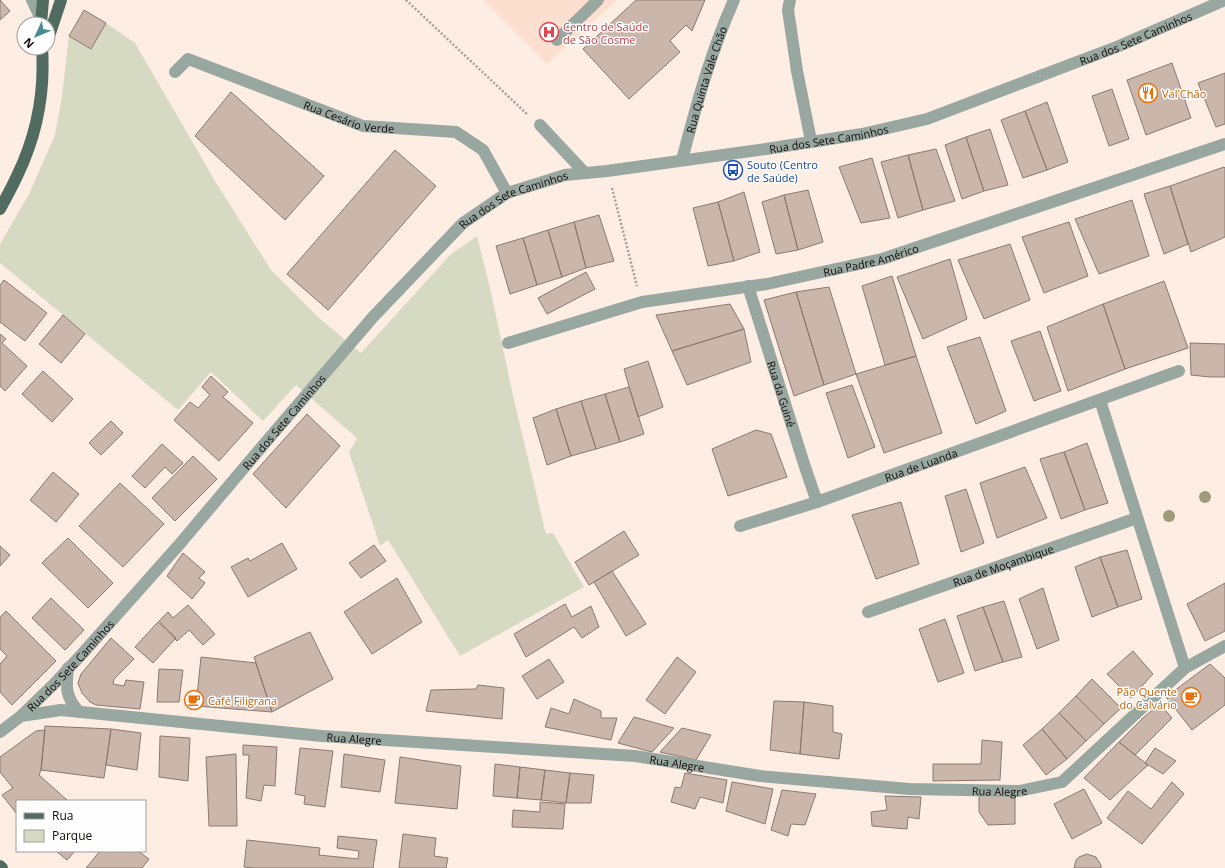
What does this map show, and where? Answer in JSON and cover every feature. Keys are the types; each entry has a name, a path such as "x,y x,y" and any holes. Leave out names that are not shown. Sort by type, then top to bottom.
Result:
{"main road":[{"path":"42,16 44,0"},
{"path":"56,16 61,0"},
{"path":"0,209 17,176 30,144 36,121 41,89 43,56"}],"street":[{"path":"32,0 39,16"},
{"path":"557,40 598,0"},
{"name":"Rua Quinta Vale Chão","path":"682,160 694,115 720,34 734,0"},
{"path":"790,0 788,10 789,18 797,71 811,141"},
{"name":"Rua dos Sete Caminhos","path":"0,732 21,716 53,685 178,546 373,317 463,223 507,192 565,175 607,171 766,149 862,134 927,119 1119,46 1225,0"},
{"name":"Rua Cesário Verde","path":"175,72 188,59 363,126 456,132 483,150 507,192"},
{"path":"540,125 585,173"},
{"name":"Rua Padre Américo","path":"508,343 642,302 767,284 882,259 1225,144"},
{"name":"Rua da Guiné","path":"748,286 804,468 817,502"},
{"name":"Rua de Luanda","path":"740,526 817,502 1179,371"},
{"path":"1100,400 1185,668"},
{"name":"Rua de Moçambique","path":"868,612 1138,518"},
{"name":"Rua Alegre","path":"21,716 61,710 322,736 635,756 760,776 909,789 1019,791 1062,782 1185,668 1225,646"},
{"path":"68,668 66,686 68,697 78,712"}],"path":[{"path":"406,0 540,125"},
{"path":"607,171 642,302"}],"shaded area":[{"name":"Centro de Saúde de São Cosme","path":"483,0 617,0 547,64"}],"green space":[{"path":"106,23 135,43 215,181 271,270 320,319 361,353 451,254 477,236 546,534 553,533 584,587 460,656 388,540 380,546 349,452 357,438 296,385 263,421 211,372 178,410 0,263 0,244 29,194 55,135 62,96 69,36 91,49"}],"building":[{"path":"0,0 10,11 0,20"},
{"path":"636,0 705,0 692,31 686,25 670,41 680,52 629,99 583,49"},
{"path":"84,10 106,23 91,49 69,36"},
{"path":"1172,63 1191,118 1146,135 1127,80"},
{"path":"1225,73 1225,124 1216,127 1198,83"},
{"path":"1112,89 1129,139 1109,146 1092,96"},
{"path":"231,92 324,176 285,220 195,136"},
{"path":"1047,102 1068,162 1047,170 1025,111"},
{"path":"1025,111 1047,170 1023,178 1001,120"},
{"path":"990,129 1008,185 984,191 966,137"},
{"path":"966,137 984,191 962,199 945,145"},
{"path":"936,149 955,201 923,210 908,155"},
{"path":"395,150 436,186 328,310 287,274"},
{"path":"908,155 923,210 898,218 881,162"},
{"path":"872,158 890,218 861,223 839,167"},
{"path":"1224,167 1225,237 1191,252 1170,186"},
{"path":"1170,186 1188,244 1164,254 1144,194"},
{"path":"808,190 823,242 798,250 784,195"},
{"path":"744,192 760,252 734,261 718,202"},
{"path":"784,195 798,250 776,254 762,202"},
{"path":"1132,200 1149,256 1099,274 1075,219"},
{"path":"718,202 734,261 708,266 693,208"},
{"path":"599,215 614,261 586,268 574,222"},
{"path":"574,222 586,268 562,277 548,230"},
{"path":"1069,222 1088,276 1044,293 1022,237"},
{"path":"548,230 562,277 537,285 523,238"},
{"path":"523,238 537,285 510,294 496,246"},
{"path":"1010,244 1030,300 984,319 958,260"},
{"path":"950,259 967,319 923,339 897,277"},
{"path":"586,272 595,289 547,314 538,298"},
{"path":"892,276 916,356 885,365 862,286"},
{"path":"4,280 47,313 25,341 0,322 0,285"},
{"path":"1164,281 1188,348 1125,369 1103,304"},
{"path":"829,287 856,374 824,385 796,292"},
{"path":"796,292 824,385 794,396 764,300"},
{"path":"730,304 744,329 672,351 656,315"},
{"path":"1103,304 1125,369 1068,391 1047,327"},
{"path":"63,315 85,334 61,363 39,344"},
{"path":"744,329 751,362 687,385 672,351"},
{"path":"1040,331 1061,391 1034,401 1011,341"},
{"path":"0,334 6,339 2,343 27,366 5,391 0,386"},
{"path":"980,337 1006,411 976,424 947,347"},
{"path":"1190,343 1225,344 1225,377 1191,375"},
{"path":"916,356 942,433 884,453 856,374"},
{"path":"648,361 663,407 638,417 624,369"},
{"path":"43,371 73,399 52,422 22,394"},
{"path":"211,376 228,392 223,397 253,423 219,461 174,420 190,402 198,408 210,395 202,387"},
{"path":"852,385 875,447 848,458 826,393"},
{"path":"629,387 644,434 620,442 605,394"},
{"path":"605,394 620,442 596,449 581,401"},
{"path":"581,401 596,449 571,456 556,409"},
{"path":"556,409 571,456 547,465 533,418"},
{"path":"307,414 340,446 286,508 253,474"},
{"path":"111,421 123,433 101,455 89,443"},
{"path":"756,430 771,434 787,477 728,496 712,449"},
{"path":"1087,443 1108,503 1085,510 1064,452"},
{"path":"162,444 183,463 172,474 165,467 145,488 132,476"},
{"path":"1064,452 1085,510 1061,519 1040,459"},
{"path":"193,456 217,479 175,521 152,498"},
{"path":"1025,467 1047,518 997,538 980,483"},
{"path":"53,472 79,494 56,522 30,500"},
{"path":"120,483 164,524 123,567 79,526"},
{"path":"966,489 984,543 961,552 945,496"},
{"path":"901,502 919,564 876,579 852,515"},
{"path":"624,531 639,555 589,585 575,562"},
{"path":"68,538 113,583 88,608 42,563"},
{"path":"282,543 297,569 248,597 231,567 248,558 250,561"},
{"path":"374,545 386,561 361,578 349,563"},
{"path":"0,546 10,555 0,566"},
{"path":"1127,550 1142,599 1118,607 1100,557"},
{"path":"183,553 205,572 199,578 205,583 192,599 167,576"},
{"path":"1100,557 1118,607 1092,617 1075,567"},
{"path":"612,571 646,624 626,636 594,582"},
{"path":"397,578 422,622 372,654 344,612"},
{"path":"1225,583 1225,631 1205,641 1187,604"},
{"path":"1043,588 1059,640 1037,649 1019,599"},
{"path":"51,598 84,630 65,650 32,618"},
{"path":"1004,601 1022,657 1003,662 983,607"},
{"path":"565,604 572,617 591,606 599,627 582,638 574,627 526,657 514,634"},
{"path":"188,605 215,634 203,645 189,630 177,641 159,621 168,612 173,618"},
{"path":"983,607 1003,662 975,671 957,616"},
{"path":"6,611 56,661 12,705 0,692 0,664 7,656 0,649 0,617"},
{"path":"945,619 964,673 938,682 919,629"},
{"path":"158,622 176,638 153,663 135,647"},
{"path":"310,632 333,679 272,712 254,657"},
{"path":"111,638 134,659 114,679 113,684 124,686 126,680 144,682 140,709 96,705 90,702 82,693 78,683 81,674"},
{"path":"1133,651 1153,674 1131,698 1107,674"},
{"path":"201,657 256,663 272,712 196,706"},
{"path":"677,657 696,672 665,714 646,700"},
{"path":"549,659 564,682 537,699 522,676"},
{"path":"1210,664 1225,678 1225,705 1192,730 1166,697"},
{"path":"159,669 183,670 179,702 157,702"},
{"path":"1092,679 1121,708 1104,724 1076,696"},
{"path":"478,685 504,688 502,719 426,711 431,690 476,689"},
{"path":"1076,696 1104,724 1086,741 1059,713"},
{"path":"574,699 601,711 601,718 617,718 611,740 545,727 551,708 569,714"},
{"path":"774,701 804,702 800,754 770,750"},
{"path":"804,702 833,706 833,732 842,734 839,759 800,754"},
{"path":"1160,704 1172,718 1135,755 1119,742 1144,717"},
{"path":"1059,713 1086,741 1067,759 1042,729"},
{"path":"634,717 674,728 652,752 618,743"},
{"path":"45,726 111,729 104,778 41,770"},
{"path":"682,728 711,735 696,760 660,752"},
{"path":"111,729 141,733 137,770 106,765"},
{"path":"1042,729 1067,759 1046,775 1023,745"},
{"path":"45,730 41,770 39,775 67,800 16,800 16,813 2,795 13,788 0,772 0,757 36,731"},
{"path":"160,736 190,738 188,781 159,777"},
{"path":"982,740 1002,742 1000,780 933,781 933,764 981,764"},
{"path":"1119,742 1148,765 1110,800 1084,778"},
{"path":"243,745 277,747 275,786 264,785 261,801 246,798 249,755 243,755"},
{"path":"300,748 333,751 325,807 304,804 305,796 295,794"},
{"path":"1155,748 1176,761 1163,774 1145,763"},
{"path":"236,754 237,826 209,826 206,757"},
{"path":"344,754 385,760 380,792 341,787"},
{"path":"400,757 461,766 457,809 395,803"},
{"path":"495,764 520,767 517,798 493,796"},
{"path":"520,767 545,770 541,800 517,798"},
{"path":"545,770 570,773 566,803 541,800"},
{"path":"570,773 594,775 591,803 566,803"},
{"path":"685,773 727,780 723,803 700,797 695,809 671,802 675,787 681,788"},
{"path":"732,782 773,789 765,824 726,811"},
{"path":"1172,782 1184,794 1142,844 1107,818 1128,791 1151,809"},
{"path":"1084,789 1102,823 1072,839 1054,804"},
{"path":"782,790 816,794 805,825 791,824 788,836 771,830"},
{"path":"979,794 1015,796 1015,824 988,825 979,812"},
{"path":"885,796 921,797 919,819 908,817 907,829 872,826 871,812 887,810"},
{"path":"540,802 565,804 563,829 512,827 513,810 540,812"},
{"path":"403,834 436,838 434,856 448,858 446,868 399,868"},
{"path":"338,836 377,840 373,868 244,867 247,840 320,848 319,855 358,859 359,851 337,848"},
{"path":"57,852 74,852 67,860"},
{"path":"99,852 139,852 149,859 142,868 86,868"},
{"path":"1087,854 1096,857 1101,865 1101,868 1074,868 1076,860"}],"place":[{"name":"Centro de Saúde de São Cosme","path":"549,32"},
{"name":"Val'Chão","path":"1148,93"},
{"name":"Souto (Centro de Saúde)","path":"733,170"},
{"name":"Pão Quente do Calvário","path":"1191,697"},
{"name":"Café Filigrana","path":"194,700"}]}
